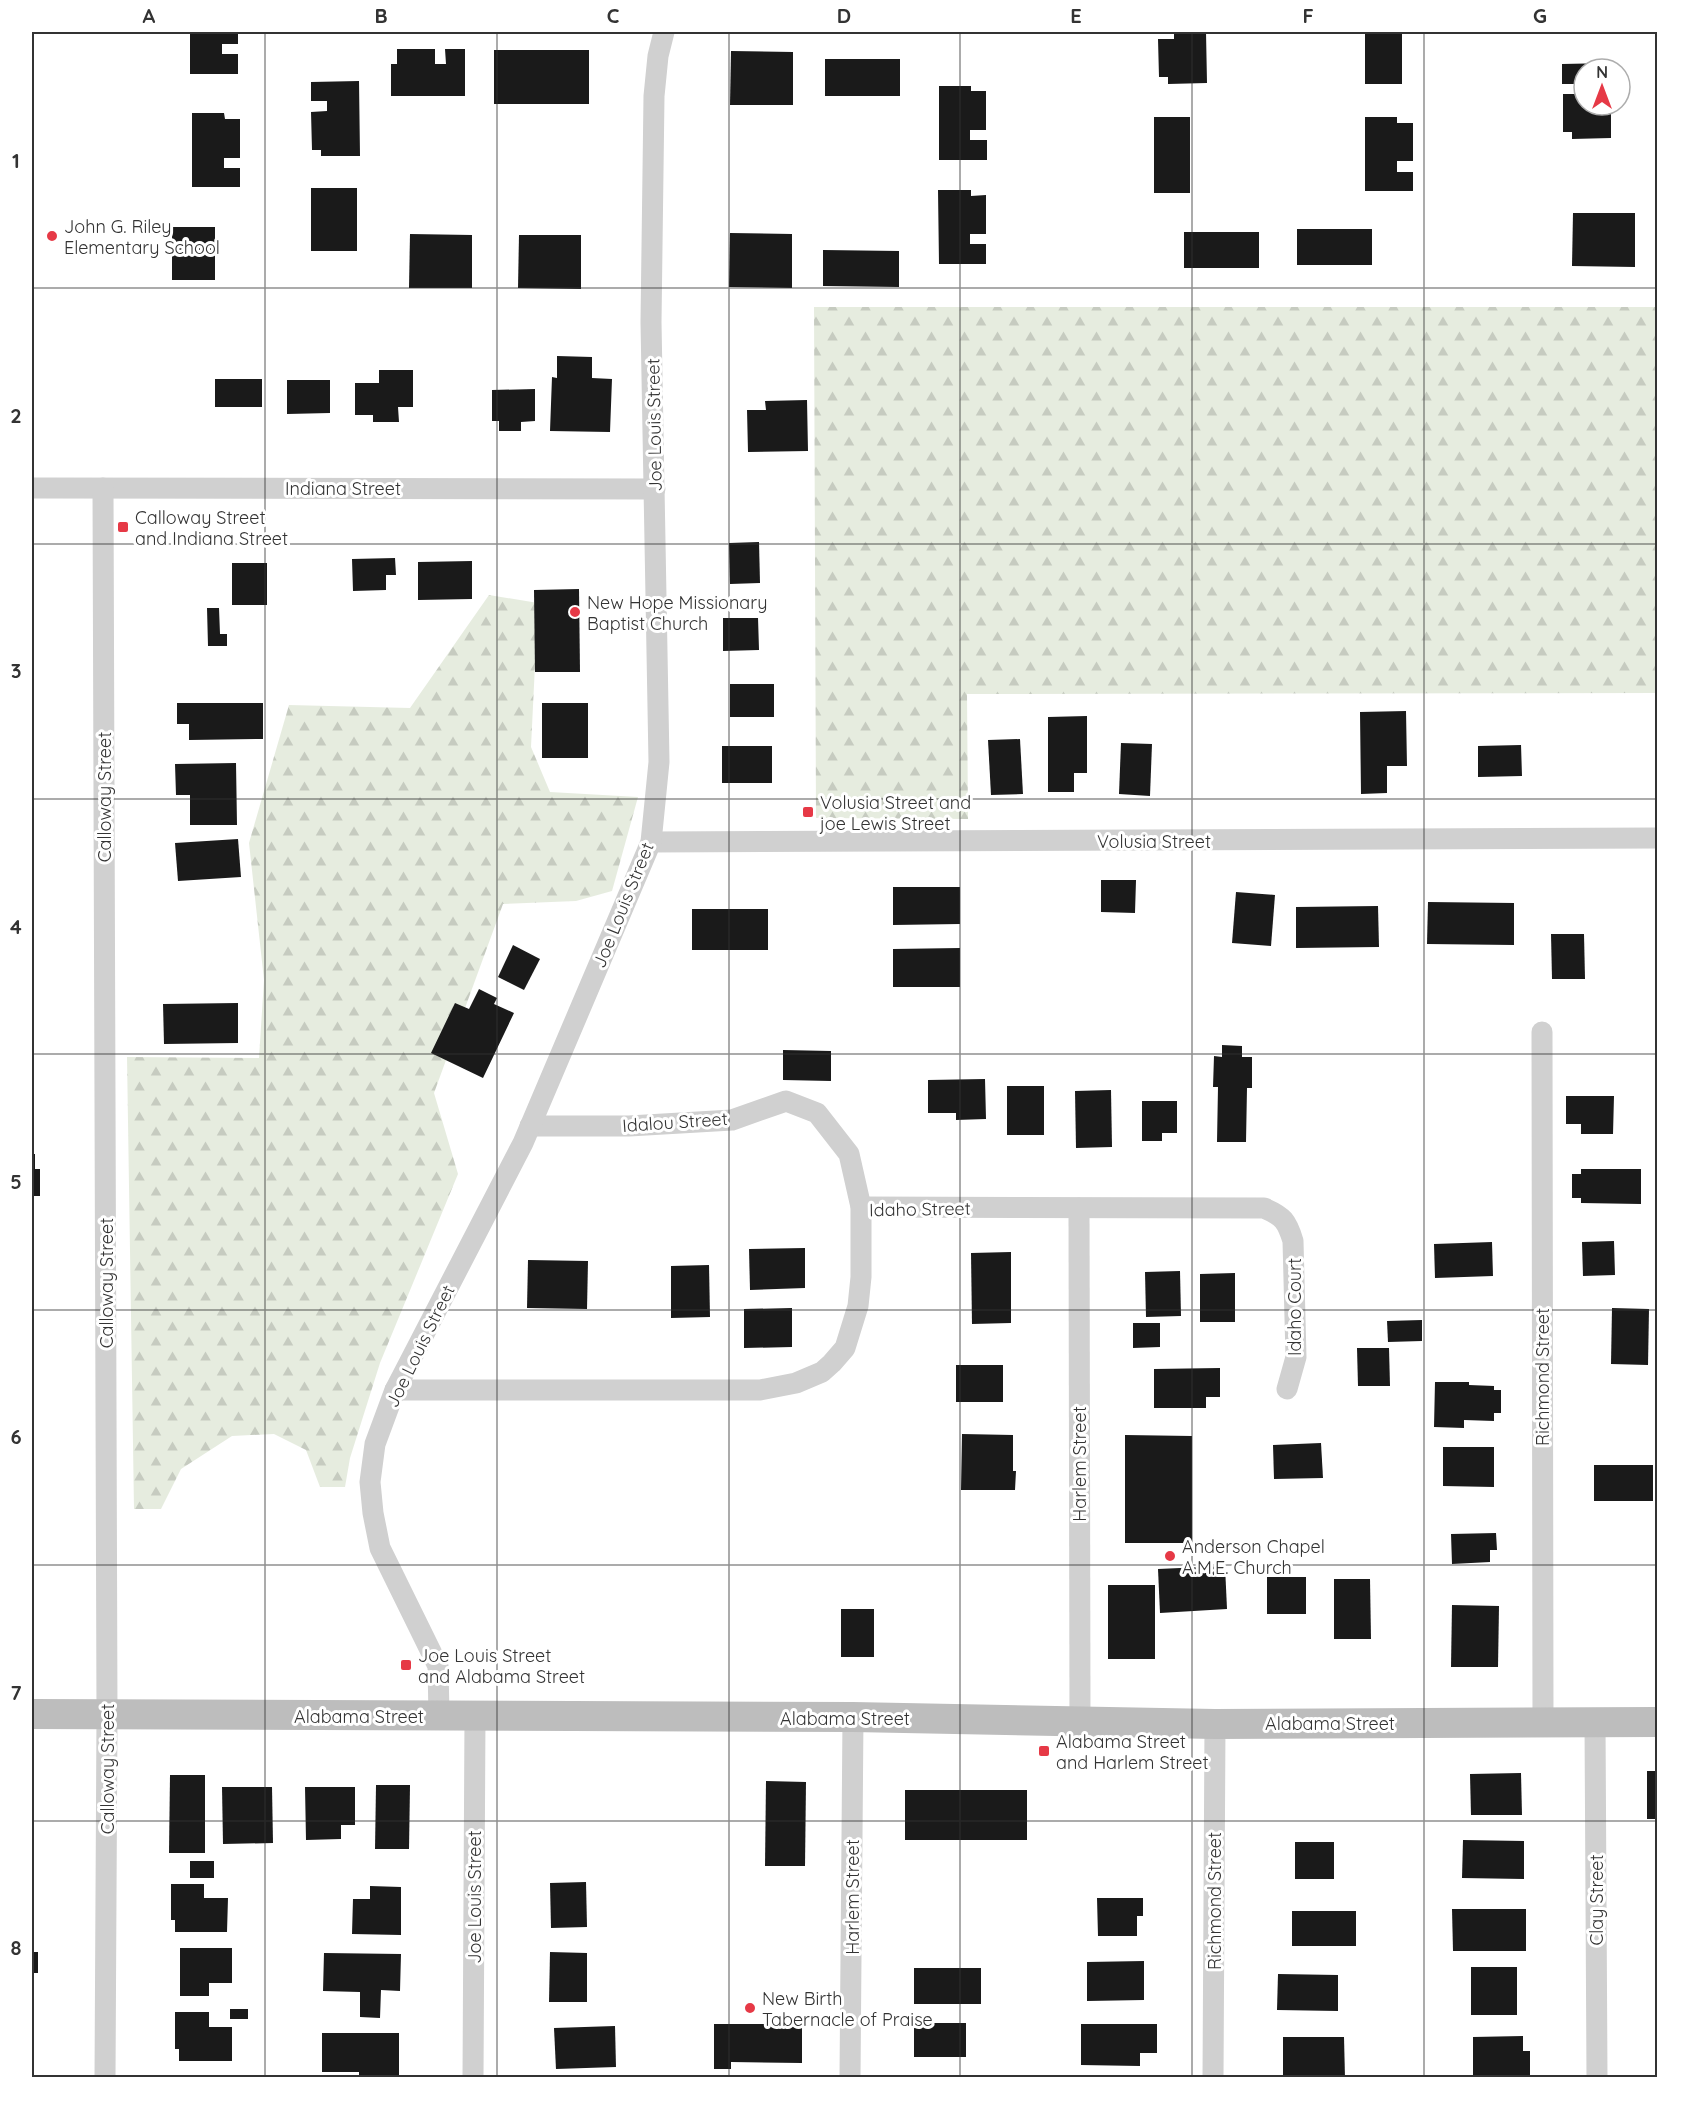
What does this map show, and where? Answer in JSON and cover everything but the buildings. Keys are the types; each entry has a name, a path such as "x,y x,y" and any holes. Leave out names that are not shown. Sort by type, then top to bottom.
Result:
{"street":[{"name":"Joe Louis Street","path":"439,1716 438,1666 380,1548 370,1482 375,1444 395,1390 530,1126 651,842 658,762 651,322 654,96 658,57 664,32"},
{"name":"Indiana Street","path":"32,488 655,489"},
{"name":"Calloway Street","path":"103,488 107,1714 105,2078"},
{"name":"Volusia Street","path":"651,842 1658,838"},
{"name":"Richmond Street","path":"1542,1032 1543,1722"},
{"name":"Idalou Street","path":"530,1126 629,1126 732,1120 786,1101 817,1113 849,1154 861,1208"},
{"name":"Idaho Street","path":"395,1390 760,1390 796,1383 822,1372 845,1348 858,1306 861,1277 861,1208 1264,1208 1278,1214 1288,1225"},
{"name":"Harlem Street","path":"1079,1208 1080,1720"},
{"name":"Idaho Court","path":"1287,1389 1296,1358 1293,1240 1288,1225"},
{"name":"Alabama Street","path":"32,1714 853,1718 1215,1724 1658,1722"},
{"name":"Joe Louis Street","path":"473,2078 475,1716"},
{"name":"Harlem Street","path":"850,2078 853,1718"},
{"name":"Clay Street","path":"1596,1722 1597,2078"},
{"name":"Richmond Street","path":"1213,2078 1215,1724"}],"green space":[{"path":"814,307 1657,307 1657,693 967,694 968,819 816,818"},
{"path":"489,595 538,603 531,747 550,792 638,797 612,891 576,901 503,904 434,1093 458,1174 380,1363 350,1458 345,1487 320,1487 306,1450 274,1434 232,1436 181,1469 161,1509 134,1509 127,1057 259,1058 264,980 249,843 289,705 410,708"}],"place":[{"name":"John G. Riley Elementary School","path":"52,236"},
{"name":"Calloway Street and Indiana Street","path":"123,527"},
{"name":"New Hope Missionary Baptist Church","path":"575,612"},
{"name":"Volusia Street and joe Lewis Street","path":"808,812"},
{"name":"Anderson Chapel A.M.E. Church","path":"1170,1556"},
{"name":"Joe Louis Street and Alabama Street","path":"406,1665"},
{"name":"Alabama Street and Harlem Street","path":"1044,1751"},
{"name":"New Birth Tabernacle of Praise","path":"750,2008"}]}
